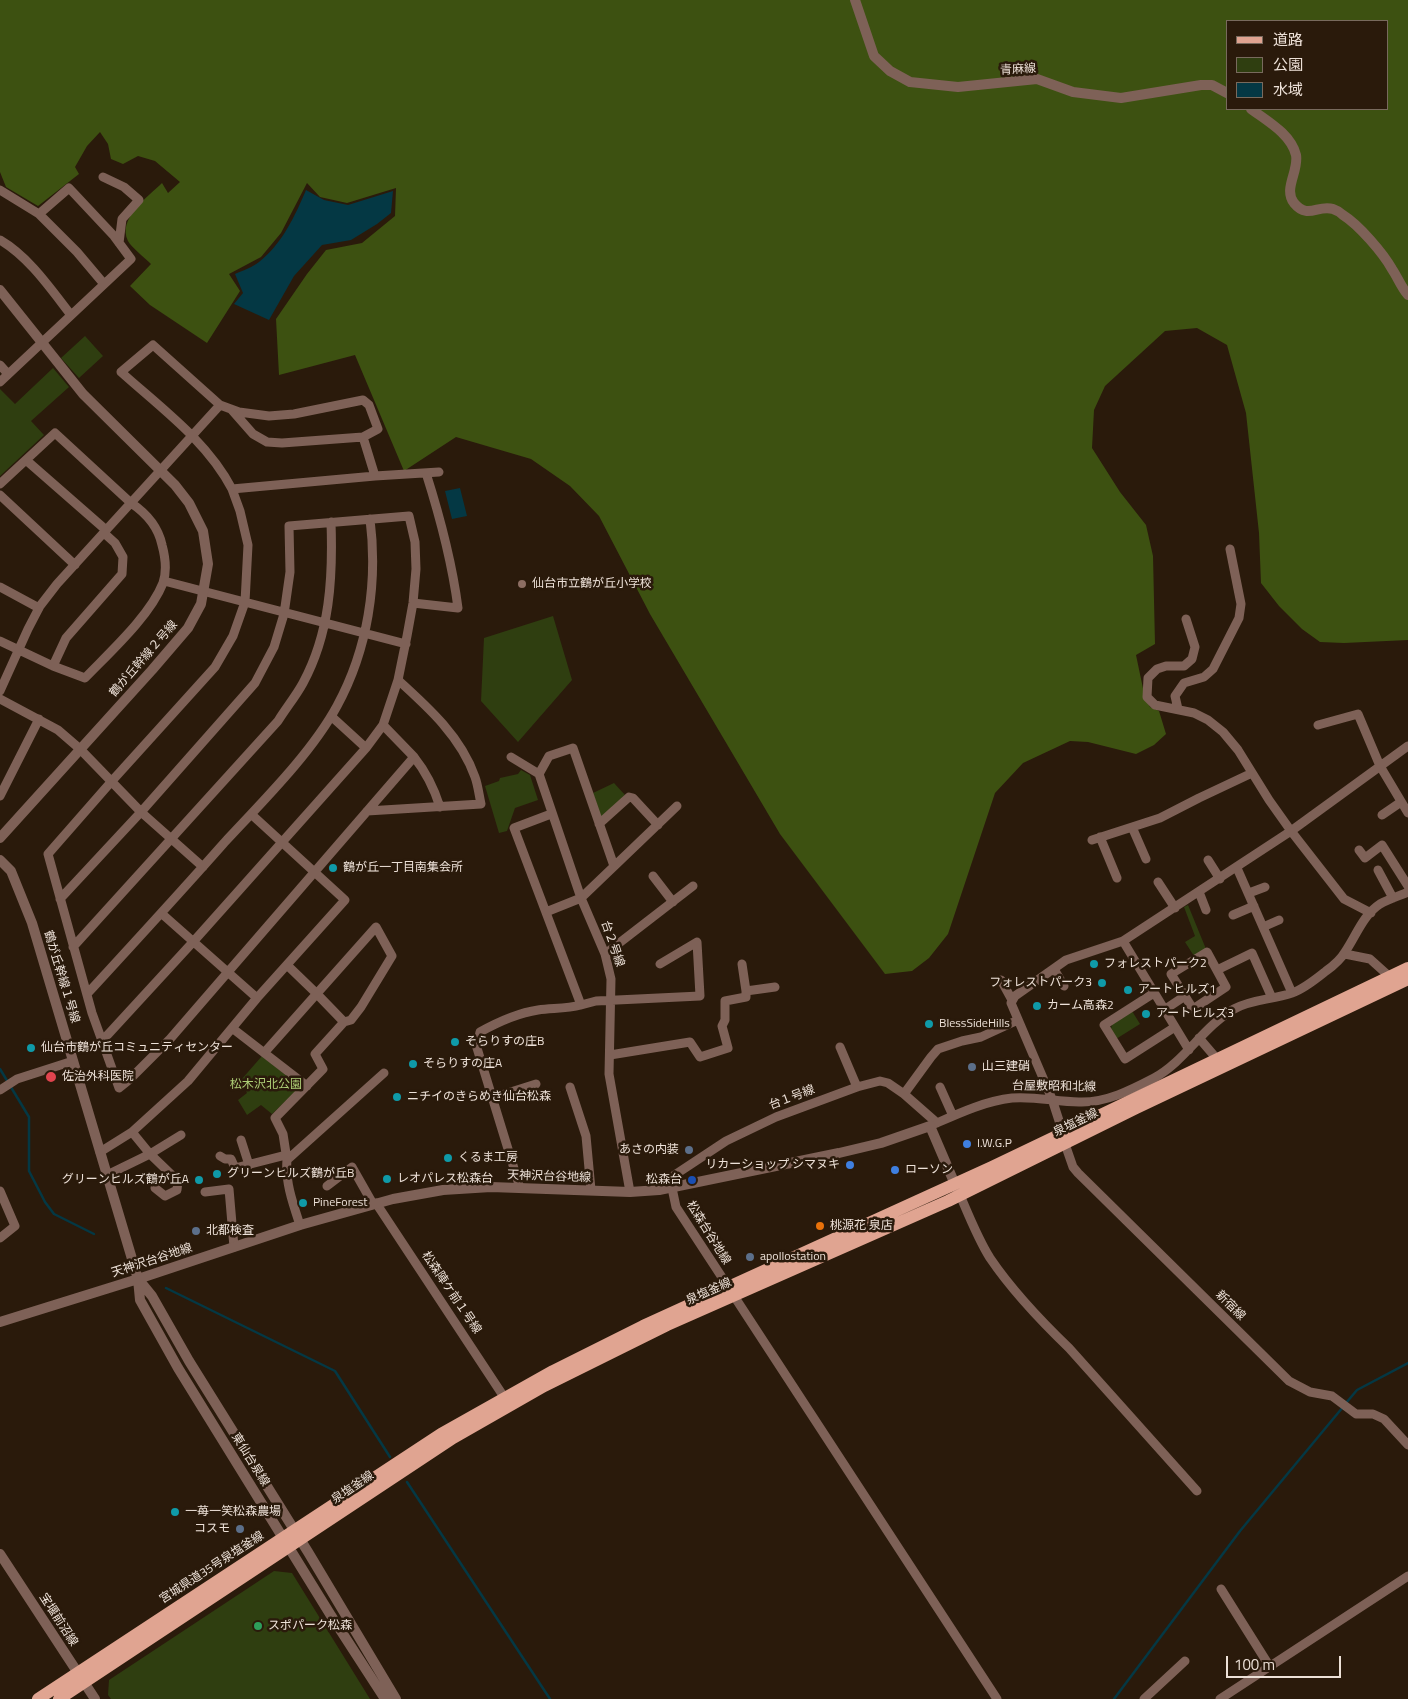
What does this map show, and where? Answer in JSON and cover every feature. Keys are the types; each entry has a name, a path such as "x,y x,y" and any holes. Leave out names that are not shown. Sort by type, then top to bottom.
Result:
{"main road":[{"name":"泉塩釜線","path":"292,1539 490,1416 597,1358 731,1292 958,1190 1217,1059 1408,968"},
{"name":"泉塩釜線","path":"1064,1138 1144,1104 1408,978"},
{"name":"泉塩釜線","path":"402,1459 504,1397 553,1371 635,1330 731,1292"},
{"name":"宮城県道35号泉塩釜線","path":"38,1699 81,1678 292,1539 402,1459"},
{"path":"59,1699 81,1678"}],"street":[{"name":"青麻線","path":"855,0 874,56 890,71 910,82 958,87 1037,79 1073,92 1121,98 1212,85 1226,92"},
{"path":"1252,110 1286,136 1296,155 1290,194 1294,202 1301,210 1309,212 1324,208 1333,209 1345,216 1356,225 1386,258 1402,288 1408,295"},
{"path":"102,176 124,187 139,200 122,219 120,243"},
{"path":"0,382 131,259 120,243 69,188 39,214"},
{"path":"0,190 39,214 77,252 104,284"},
{"path":"0,240 14,248 48,285 71,315"},
{"name":"鶴が丘幹線２号線","path":"0,290 83,394 160,470 189,502 203,531 208,564 201,604 188,628 0,838"},
{"path":"231,409 253,434 268,442 282,443 363,437 378,428 369,405 363,400 294,414 269,416 231,409 220,404 153,344 121,372 192,435 210,454 232,489 240,511 248,546 245,602 233,636 215,667 48,854 86,994 119,1088 170,1038 414,757"},
{"path":"0,364 8,374"},
{"path":"0,691 39,608 57,584 220,404"},
{"path":"0,484 55,433 131,503 144,512 159,533 166,558 164,581 151,605 85,678 53,666 0,641"},
{"path":"363,437 375,476"},
{"path":"26,460 105,532 123,557 122,574 66,638 53,666"},
{"path":"232,489 439,472"},
{"path":"413,602 458,608 455,582 446,542 426,473"},
{"path":"0,495 75,565"},
{"path":"60,899 141,812 255,683 274,646 284,614 290,572 289,526 409,516 416,569 413,602 398,680 383,725 366,748 194,942 102,1041"},
{"path":"86,994 251,814 309,747 337,707 356,662 371,600 373,570 370,519"},
{"path":"73,947 278,721 303,682 326,623 331,590 331,522"},
{"path":"1178,710 1175,696 1184,683 1204,677 1213,669 1239,618 1241,604 1230,549"},
{"path":"164,581 284,614 406,644"},
{"path":"0,587 39,608"},
{"path":"1186,619 1195,648 1192,660 1184,666 1166,666 1157,669 1148,678 1147,696 1154,706 1194,713 1208,720 1223,732 1238,750 1291,831 1344,899 1371,913"},
{"path":"367,811 482,804 476,778 467,758 449,730 398,680"},
{"path":"0,699 58,730 80,749 141,812 203,867"},
{"path":"1318,725 1358,714 1380,766 1408,813"},
{"path":"331,716 366,748"},
{"path":"0,796 39,719"},
{"path":"383,725 425,771 440,807"},
{"path":"1012,1000 1066,960 1123,941 1238,868 1408,746"},
{"path":"511,757 539,774 549,756 573,748 614,866"},
{"path":"1117,878 1096,838 1160,818 1252,773"},
{"name":"台２号線","path":"539,774 581,898 604,954 610,979 609,1074 630,1192"},
{"path":"599,824 629,797 633,798 658,825"},
{"path":"1382,815 1401,802"},
{"path":"546,912 581,898 677,806"},
{"path":"100,1152 132,1132 188,1081 258,998 345,900 251,814"},
{"path":"551,814 514,828 581,1005"},
{"path":"1132,827 1146,860"},
{"path":"1359,850 1365,858 1382,845 1408,886"},
{"name":"鶴が丘幹線１号線","path":"0,860 10,871 32,923 138,1279"},
{"path":"1208,860 1220,879"},
{"path":"1238,868 1292,993"},
{"path":"1378,870 1393,898"},
{"path":"653,876 673,902"},
{"path":"1158,882 1175,908"},
{"path":"604,954 692,886"},
{"path":"1249,893 1265,886"},
{"path":"1199,892 1206,910"},
{"name":"台屋敷昭和北線","path":"933,1124 986,1104 1011,1098 1096,1102 1155,1077 1174,1064 1199,1038 1233,1010 1248,1002 1292,993 1308,985 1344,954 1362,923 1380,904 1408,892"},
{"path":"1233,915 1254,906"},
{"path":"161,913 258,998"},
{"path":"1264,927 1279,920"},
{"path":"264,1053 376,926 392,956 351,1020 344,1022 315,1054 323,1069 275,1118 283,1134 286,1174 300,1225"},
{"path":"1123,941 1189,1050"},
{"path":"520,1188 477,1048 480,1032 499,1021 538,1010 568,1009 596,1001 609,1002 700,996 697,942 660,964"},
{"path":"1207,952 1217,970 1226,987 1193,1009 1171,974 1207,952"},
{"path":"1217,970 1252,953 1272,998"},
{"path":"1344,954 1370,959 1390,977"},
{"path":"610,1055 690,1042 700,1057 728,1048 722,1026 725,1020 725,1001 746,997 742,964"},
{"path":"287,965 344,1022"},
{"path":"1054,969 1064,986"},
{"name":"新宿線","path":"1001,980 1012,1000 1011,1003 1052,1099 1073,1167 1078,1173 1279,1372 1298,1387 1310,1392 1332,1396 1356,1414 1373,1414 1384,1419 1408,1445"},
{"path":"746,991 775,987"},
{"path":"1154,993 1104,1025 1125,1059 1175,1028"},
{"path":"1164,1010 1185,996"},
{"path":"904,1094 930,1057 938,1049 981,1037 1018,1020"},
{"path":"232,1028 307,1086"},
{"path":"1199,1038 1217,1059"},
{"path":"840,1047 857,1087"},
{"path":"2,1088 15,1080 73,1061"},
{"path":"220,1156 225,1159 231,1159 235,1168 286,1158 384,1073"},
{"name":"台１号線","path":"659,1190 664,1182 726,1141 776,1118 880,1080 904,1094 933,1124"},
{"path":"492,1098 536,1084"},
{"path":"570,1087 586,1136 591,1190"},
{"path":"940,1087 953,1116"},
{"path":"933,1124 958,1190 986,1250 1006,1278 1049,1329 1069,1348 1197,1491"},
{"name":"天神沢台谷地線","path":"0,1322 138,1279 300,1225 375,1204 443,1190 491,1187 630,1192 659,1190 881,1143 933,1124"},
{"path":"132,1132 150,1154 178,1181 177,1190 165,1196 156,1188"},
{"path":"107,1175 150,1154 181,1135"},
{"path":"241,1140 249,1165"},
{"name":"松森陣ケ前１号線","path":"326,1186 352,1167 504,1397"},
{"name":"松森台谷地線","path":"672,1188 676,1207 997,1699"},
{"path":"205,1192 229,1189 234,1247"},
{"path":"0,1191 16,1226 0,1238"},
{"name":"東仙台泉線","path":"138,1279 140,1300 178,1368 292,1539 385,1699"},
{"path":"292,1539 396,1699"},
{"name":"宝堰前沼線","path":"0,1554 95,1699"},
{"path":"1220,1699 1408,1576"},
{"path":"1221,1589 1270,1667"},
{"path":"1144,1699 1185,1661"}],"green space":[{"path":"0,0 1408,0 1408,640 1344,643 1320,642 1302,629 1279,606 1261,583 1259,533 1246,413 1227,345 1197,328 1165,331 1105,386 1094,410 1092,448 1120,492 1146,525 1153,556 1155,644 1136,655 1145,698 1150,707 1159,711 1166,734 1154,745 1136,754 1088,742 1070,741 1023,763 995,793 948,934 929,958 912,971 885,974 780,834 650,614 599,516 570,486 531,459 456,437 404,471 355,355 279,375 276,319 326,250 362,243 395,216 396,188 347,203 320,197 307,183 281,233 261,257 229,274 240,291 207,343 150,305 130,286 151,264 128,241 126,232 130,216 142,201 162,183 168,193 180,182 155,161 138,156 123,164 111,159 108,144 100,132 87,146 75,167 79,174 38,206 6,187 0,172"},
{"path":"85,336 103,356 79,378 61,358"},
{"path":"53,368 69,387 31,421 44,435 0,476 0,389 15,404"},
{"path":"553,616 572,680 518,742 481,701 484,638"},
{"path":"521,770 530,775 538,800 515,808 507,831 499,833 485,786 499,781 500,778 518,774"},
{"path":"614,783 625,795 601,818 593,793"},
{"path":"1188,905 1206,949 1194,956 1185,942 1195,936 1184,907"},
{"path":"1132,1011 1140,1024 1116,1039 1111,1029 1112,1024"},
{"name":"松木沢北公園","path":"262,1056 297,1084 298,1089 272,1114 261,1105 247,1115 238,1100 247,1093 241,1080"},
{"name":"スポパーク松森","path":"274,1571 292,1573 370,1699 111,1699 108,1695 109,1680"}],"water":[{"path":"306,190 324,200 348,205 393,191 391,213 351,240 322,245 294,276 269,320 234,304 243,293 235,274 257,264 274,247 292,219"},
{"path":"460,488 467,516 452,519 445,491"}],"waterway":[{"path":"0,1069 29,1117 29,1171 45,1202 54,1214 94,1234"},
{"path":"166,1288 335,1371 390,1457"},
{"path":"1346,1403 1357,1390 1408,1363"},
{"path":"1114,1699 1240,1531 1343,1407"},
{"path":"407,1482 550,1699"}],"place":[{"name":"仙台市立鶴が丘小学校","path":"522,584"},
{"name":"鶴が丘一丁目南集会所","path":"333,868"},
{"name":"フォレストパーク2","path":"1094,964"},
{"name":"フォレストパーク3","path":"1102,983"},
{"name":"アートヒルズ1","path":"1128,990"},
{"name":"カーム高森2","path":"1037,1006"},
{"name":"アートヒルズ3","path":"1146,1014"},
{"name":"BlessSideHills","path":"929,1024"},
{"name":"そらりすの庄B","path":"455,1042"},
{"name":"仙台市鶴が丘コミュニティセンター","path":"31,1048"},
{"name":"そらりすの庄A","path":"413,1064"},
{"name":"山三建硝","path":"972,1067"},
{"name":"佐治外科医院","path":"51,1077"},
{"name":"ニチイのきらめき仙台松森","path":"397,1097"},
{"name":"I.W.G.P","path":"967,1144"},
{"name":"あさの内装","path":"689,1150"},
{"name":"くるま工房","path":"448,1158"},
{"name":"リカーショップ シマヌキ","path":"850,1165"},
{"name":"ローソン","path":"895,1170"},
{"name":"グリーンヒルズ鶴が丘B","path":"217,1174"},
{"name":"レオパレス松森台","path":"387,1179"},
{"name":"グリーンヒルズ鶴が丘A","path":"199,1180"},
{"name":"松森台","path":"692,1180"},
{"name":"PineForest","path":"303,1203"},
{"name":"桃源花 泉店","path":"820,1226"},
{"name":"北都検査","path":"196,1231"},
{"name":"apollostation","path":"750,1257"},
{"name":"一苺一笑松森農場","path":"175,1512"},
{"name":"コスモ","path":"240,1529"},
{"name":"スポパーク松森","path":"258,1626"}]}
